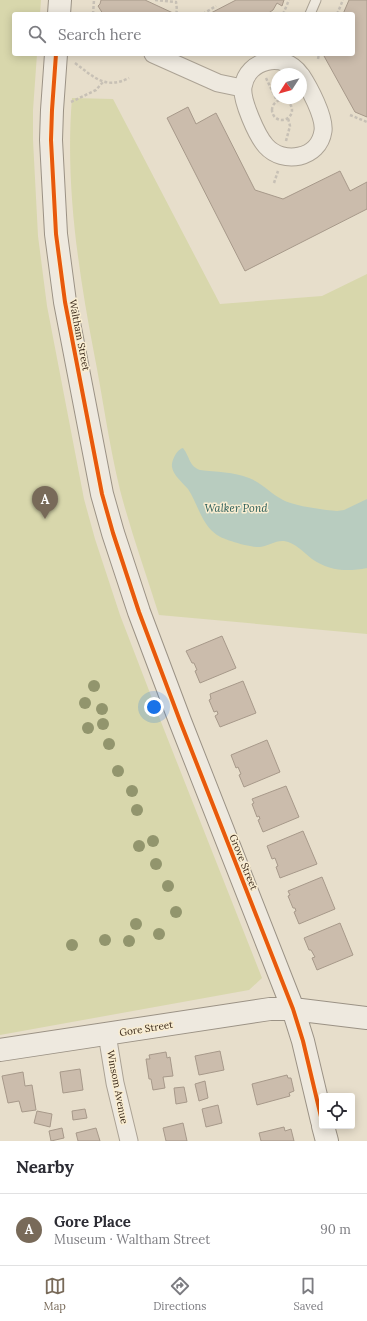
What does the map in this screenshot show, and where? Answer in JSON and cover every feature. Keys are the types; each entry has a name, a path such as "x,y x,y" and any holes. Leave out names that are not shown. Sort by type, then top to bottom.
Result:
{"street":[{"path":"59,12 60,0"},
{"path":"157,56 218,83 242,88"},
{"name":"Waltham Street","path":"64,58 52,110 51,140 59,265 102,494 113,534 139,612"},
{"path":"278,60 295,66 320,112 323,121 323,132 315,147 308,153 298,157 289,158 278,155 266,146 245,106 242,96 242,88 244,80 249,72 262,62 278,60"},
{"name":"Grove Street","path":"139,612 177,714 293,1009 303,1041 319,1108"},
{"name":"Gore Street","path":"0,1050 261,1010 293,1009 367,1018"},
{"name":"Winsom Avenue","path":"107,1034 115,1083 129,1141"},
{"path":"324,1129 327,1141"}],"lane":[{"path":"311,12 316,0"}],"path":[{"path":"93,12 94,0"},
{"path":"155,0 176,2 176,12"},
{"path":"283,12 289,0"},
{"path":"338,12 343,0"},
{"path":"206,12 216,6"},
{"path":"64,58 103,82 117,83 129,78"},
{"path":"70,102 96,90 103,82"},
{"path":"277,101 285,101 291,106 291,113 286,119 279,120 273,114 273,107 277,101"},
{"path":"350,115 367,122"}],"green space":[{"path":"0,0 41,0 40,12 12,12 12,56 37,56 33,110 33,140 38,236 47,306 84,499 95,539 120,615 262,978 249,990 0,1035"},
{"path":"72,98 113,99 220,304 322,296 367,274 367,634 159,615 134,537 116,473 83,290 74,226 70,162"}],"water":[{"name":"Walker Pond","path":"183,448 196,468 200,470 231,473 249,478 279,498 294,504 317,509 337,511 344,510 367,499 367,568 338,570 325,566 312,559 296,546 284,541 278,541 256,547 232,541 217,535 203,520 188,489 176,476 173,470 173,459"}],"building":[{"path":"101,0 145,0 171,12 102,12 98,6"},
{"path":"236,0 284,0 282,6 277,3 270,12 213,12"},
{"path":"349,0 367,0 367,117 355,112 324,56 355,56 355,12 344,12"},
{"path":"188,107 196,124 216,113 255,190 283,199 340,171 350,191 367,182 367,209 245,271 167,118"},
{"path":"222,636 236,668 200,683 195,671 197,670 194,663 192,663 186,651"},
{"path":"243,681 256,713 220,727 215,716 218,714 217,711 214,712 209,700 211,699 210,694"},
{"path":"267,740 280,772 244,787 239,775 241,774 238,767 236,768 231,755"},
{"path":"286,786 299,817 263,832 258,820 260,819 259,816 257,817 252,804 254,803 252,799"},
{"path":"303,831 317,864 280,878 276,867 278,866 275,858 272,859 267,846"},
{"path":"322,877 335,909 299,924 294,912 296,911 295,908 293,908 288,896 290,895 288,891"},
{"path":"340,923 353,955 317,970 312,958 315,957 311,950 309,950 304,938"},
{"path":"220,1051 224,1070 199,1075 195,1056"},
{"path":"166,1052 167,1058 170,1057 173,1076 163,1077 165,1088 153,1090 151,1079 149,1079 146,1059 150,1059 149,1055"},
{"path":"80,1069 83,1090 63,1093 60,1072"},
{"path":"23,1072 25,1086 32,1085 36,1110 22,1112 19,1101 8,1103 2,1076"},
{"path":"287,1075 288,1078 291,1078 294,1091 289,1093 290,1096 257,1105 252,1084"},
{"path":"205,1081 208,1098 199,1101 195,1084"},
{"path":"184,1087 187,1102 176,1104 174,1088"},
{"path":"218,1105 222,1123 206,1127 202,1109"},
{"path":"85,1109 87,1118 73,1120 72,1111"},
{"path":"37,1111 52,1114 50,1127 34,1123"},
{"path":"183,1123 187,1141 166,1141 163,1128"},
{"path":"284,1127 285,1131 291,1129 294,1141 261,1141 259,1133"},
{"path":"62,1128 64,1138 51,1141 49,1131"},
{"path":"96,1128 100,1141 78,1141 76,1133"}],"cycle path":[{"path":"56,56 51,140 56,234 65,302 102,494 139,612 293,1009 303,1041 319,1108"}],"place":[{"name":"Gore Place","path":"45,519"}]}
